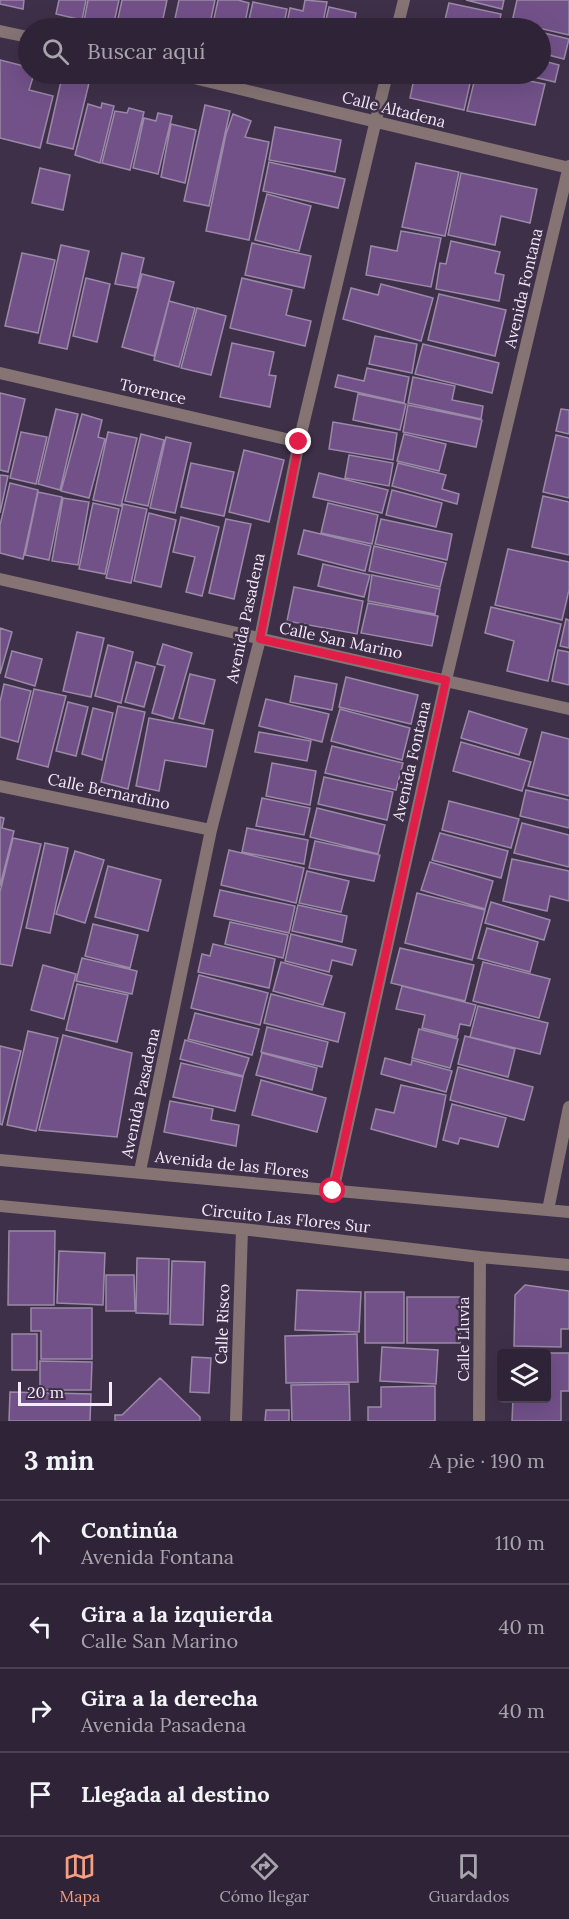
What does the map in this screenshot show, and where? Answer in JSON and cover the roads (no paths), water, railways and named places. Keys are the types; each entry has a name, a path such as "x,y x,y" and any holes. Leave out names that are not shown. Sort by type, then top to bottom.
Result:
{"street":[{"path":"400,18 404,0"},
{"path":"0,30 18,35"},
{"name":"Calle Altadena","path":"219,84 569,167"},
{"name":"Avenida Pasadena","path":"140,1171 211,830 260,639 299,442 385,84"},
{"name":"Avenida Fontana","path":"333,1191 446,680 569,167"},
{"name":"Torrence","path":"0,373 299,442"},
{"name":"Calle San Marino","path":"0,579 569,709"},
{"name":"Calle Bernardino","path":"0,786 211,830"},
{"path":"548,1210 569,1107"},
{"name":"Avenida de las Flores","path":"0,1160 569,1212"},
{"name":"Circuito Las Flores Sur","path":"0,1206 242,1229 569,1265"},
{"name":"Calle Risco","path":"236,1421 242,1229"},
{"name":"Calle Lluvia","path":"479,1421 480,1257"}]}
